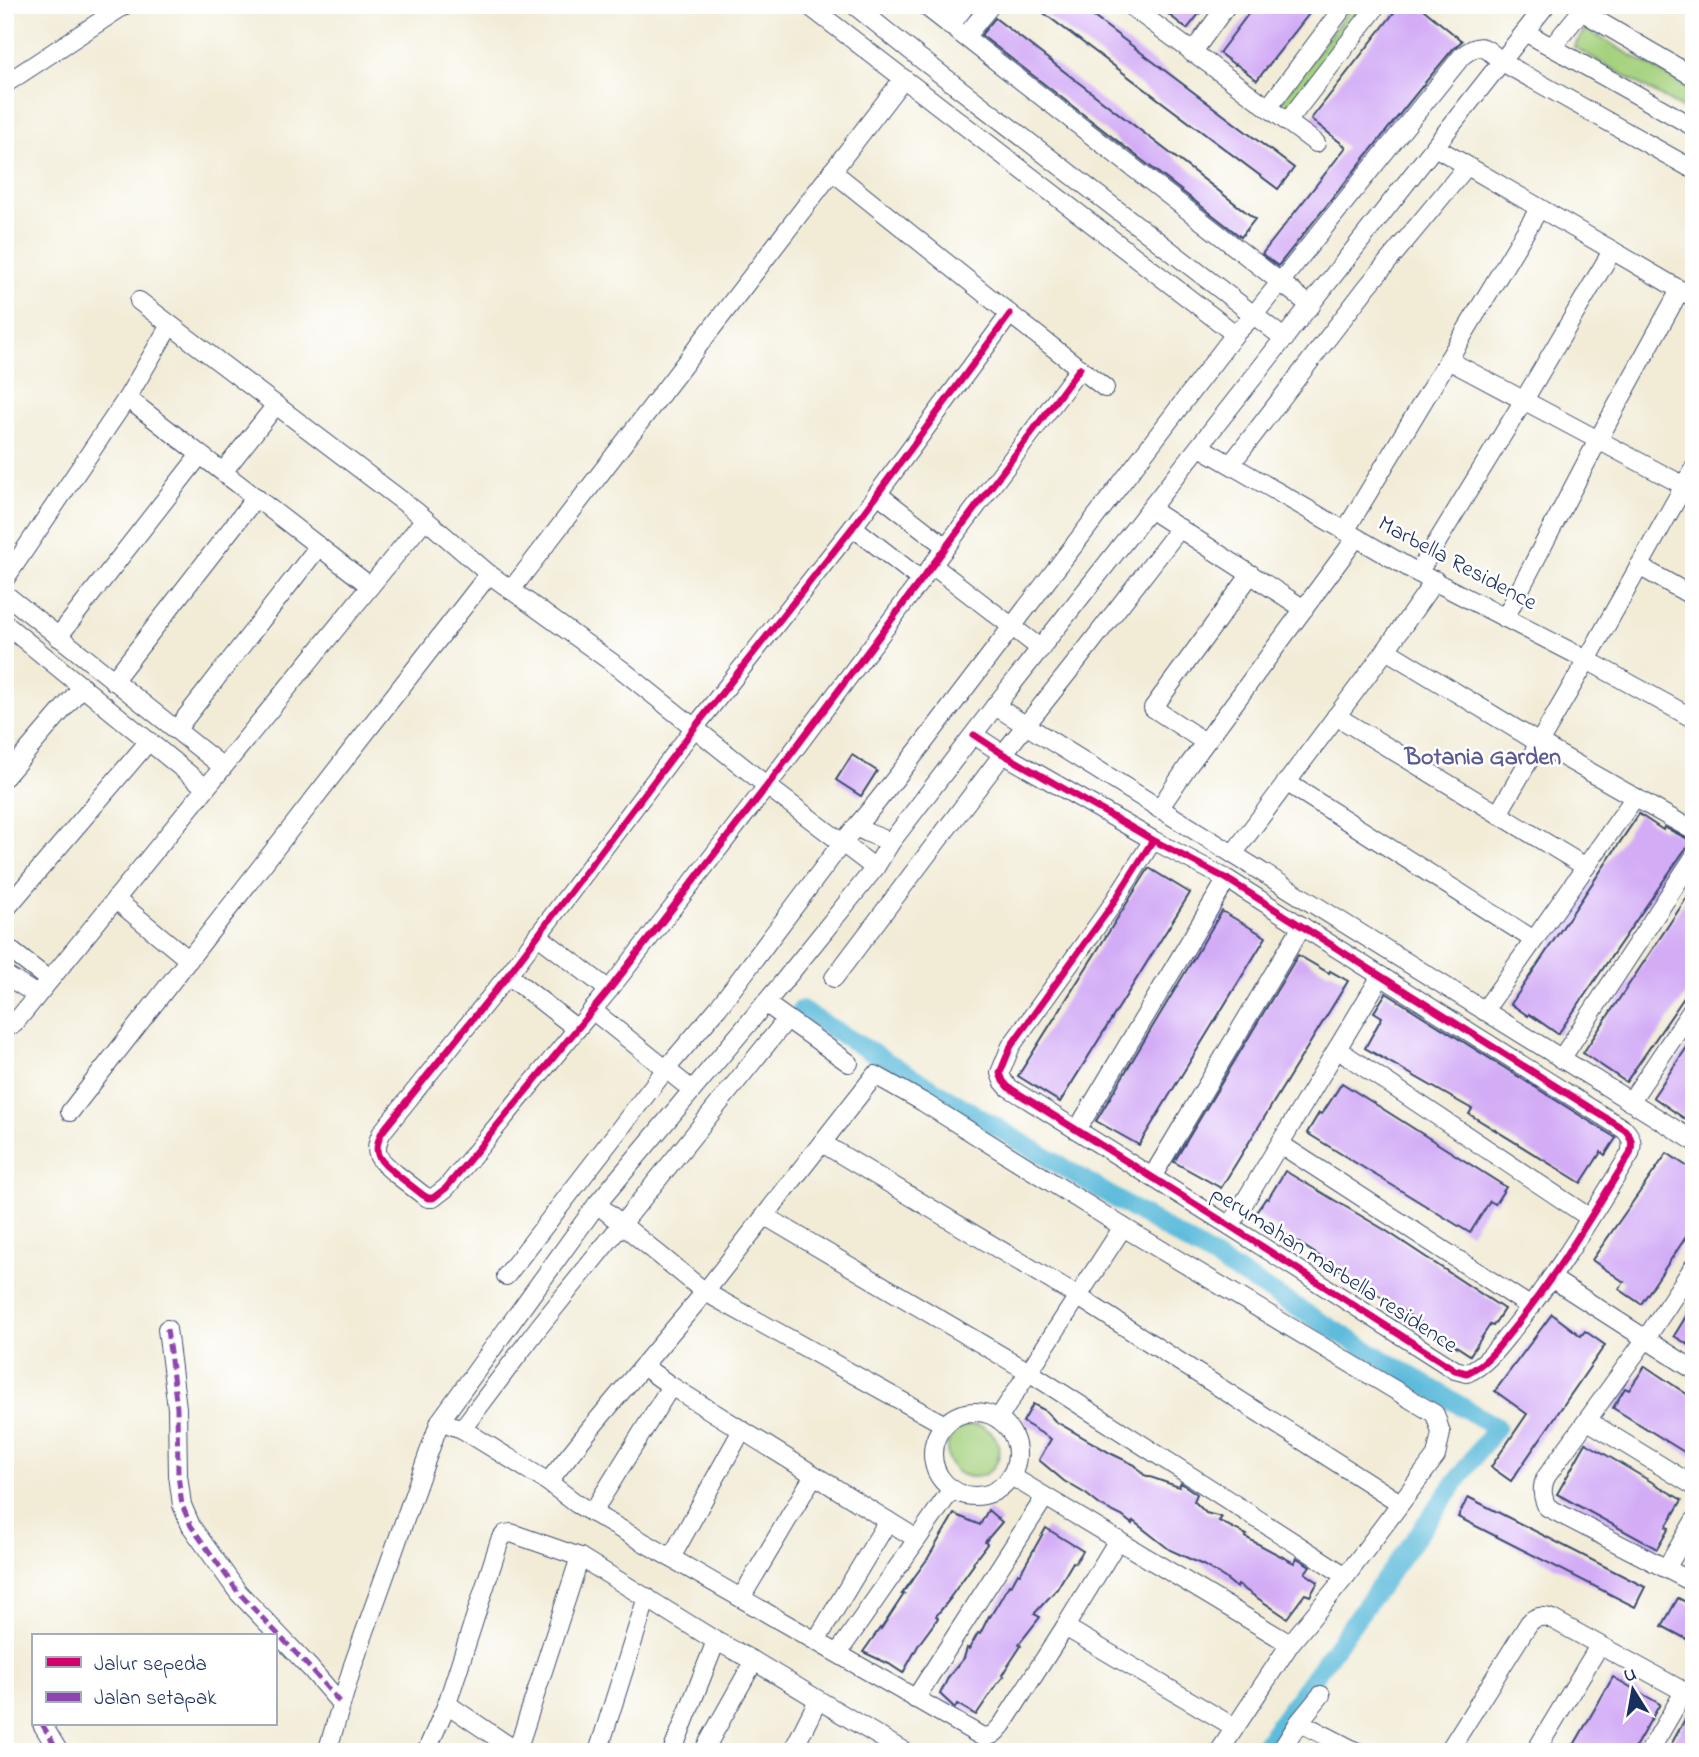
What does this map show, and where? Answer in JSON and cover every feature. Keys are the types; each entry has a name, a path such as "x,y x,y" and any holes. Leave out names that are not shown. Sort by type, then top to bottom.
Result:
{"street":[{"path":"5,83 125,5"},
{"path":"808,5 1235,334"},
{"path":"854,5 1284,339"},
{"path":"924,5 1311,306"},
{"path":"958,32 966,5"},
{"path":"958,32 991,5"},
{"path":"1129,5 1316,143"},
{"path":"1192,53 1227,5"},
{"path":"1268,108 1345,5"},
{"path":"1287,122 1373,10 1374,5"},
{"path":"328,1751 341,1704 440,1421 597,1204 875,868 891,842 995,706 1436,147 1525,32 1540,7"},
{"path":"1552,47 1583,8 1694,77"},
{"path":"1525,32 1694,127"},
{"path":"506,1276 666,1069 718,1008 842,843 918,750 1235,334 1253,316 1462,56 1472,48 1484,48 1502,62 1694,170"},
{"path":"511,590 903,79"},
{"path":"1436,147 1687,294 1598,440 1505,618"},
{"path":"1231,464 1367,287 1467,166"},
{"path":"832,171 1105,387"},
{"path":"1159,809 1304,608 1350,535 1448,360 1539,208"},
{"path":"1418,573 1612,250"},
{"path":"1330,282 1357,302"},
{"path":"139,301 425,519 511,590 621,669 875,868"},
{"path":"1010,314 853,527 695,727 508,975 382,1132 376,1152 380,1161 423,1195 433,1198 446,1188 609,990 767,786 1080,368"},
{"path":"5,579 127,398 170,325"},
{"path":"1448,360 1689,489"},
{"path":"127,398 370,586"},
{"path":"223,472 276,405"},
{"name":"Marbella Residence","path":"1200,447 1418,573 1587,660 1694,719"},
{"path":"58,637 200,455"},
{"path":"1498,814 1639,566 1689,489 1694,468"},
{"path":"878,494 946,547"},
{"path":"113,681 256,498"},
{"path":"1151,510 1304,608"},
{"path":"14,1024 425,519"},
{"path":"853,527 921,580"},
{"path":"834,978 1025,725 1180,528"},
{"path":"176,730 319,547"},
{"path":"933,565 1041,649"},
{"path":"1639,566 1694,597"},
{"path":"70,1112 489,573"},
{"path":"1205,742 1153,708 1251,574"},
{"path":"1233,854 1435,580"},
{"path":"5,594 223,767"},
{"path":"7,628 206,788"},
{"path":"1386,650 1539,743 1694,831"},
{"path":"5,777 82,687"},
{"path":"995,706 1694,1141"},
{"path":"1336,716 1586,867"},
{"path":"974,735 1153,840 1227,879 1381,976 1230,1226"},
{"path":"5,910 149,741"},
{"path":"1286,782 1534,940"},
{"path":"1484,1011 1635,797"},
{"path":"856,827 891,842"},
{"name":"perumahan marbella residence","path":"1153,840 1110,908 1010,1046 1000,1073 1003,1081 1008,1087 1455,1370 1467,1373 1486,1362 1531,1307 1630,1154 1632,1138 1625,1129 1381,976"},
{"path":"1561,1059 1694,857"},
{"path":"1077,1130 1227,879"},
{"path":"115,899 189,960"},
{"path":"1152,1177 1302,926"},
{"path":"537,935 609,990"},
{"path":"5,946 49,980"},
{"path":"5,975 37,995"},
{"path":"508,975 577,1029"},
{"path":"765,1003 849,1063"},
{"path":"1630,1102 1694,1007"},
{"path":"592,1010 692,1090"},
{"path":"462,1429 539,1327 788,1019"},
{"path":"1337,1049 1590,1218"},
{"path":"548,1482 705,1292 875,1075 1435,1414 1441,1433 1436,1456 1346,1576 1290,1644 1219,1752"},
{"path":"822,1143 1077,1296 1400,1503"},
{"path":"1280,1144 1531,1307"},
{"path":"597,1204 705,1292 945,1425"},
{"path":"560,1206 585,1221"},
{"path":"765,1216 1029,1371 1346,1576"},
{"path":"998,1419 1123,1227"},
{"path":"1694,1266 1542,1486 1547,1507 1694,1583"},
{"path":"1551,1278 1694,1370"},
{"path":"167,1329 177,1408 178,1475 182,1505 191,1526 238,1592 341,1704"},
{"path":"643,1366 917,1539"},
{"path":"592,1513 671,1386"},
{"path":"976,1412 991,1415 1003,1422 1012,1434 1017,1448 1011,1476 1002,1486 978,1496 964,1495 942,1481 932,1457 934,1444 945,1425 948,1420 962,1413 976,1412"},
{"path":"440,1421 462,1429 548,1482 592,1513 981,1736 995,1734 1118,1540"},
{"path":"1588,1421 1694,1486"},
{"path":"670,1558 742,1430"},
{"path":"741,1598 814,1475"},
{"path":"1011,1476 1290,1644"},
{"path":"838,1653 952,1489"},
{"path":"915,1699 1045,1497"},
{"path":"816,1641 888,1521"},
{"path":"1667,1567 1694,1521"},
{"path":"426,1752 446,1704 500,1540 505,1534 511,1533 580,1557 818,1700 885,1747 905,1752"},
{"path":"446,1704 517,1751 580,1557"},
{"path":"597,1752 647,1597"},
{"path":"1448,1752 1533,1619 1545,1616 1689,1695 1649,1752"},
{"path":"1065,1627 1234,1727"},
{"path":"672,1752 716,1641"},
{"path":"1535,1752 1599,1646"},
{"path":"703,1752 754,1661"},
{"path":"1280,1752 1298,1722 1321,1695"},
{"path":"792,1752 818,1700"},
{"path":"1298,1722 1357,1752"},
{"path":"43,1726 59,1752"}],"green space":[{"path":"1353,5 1370,5 1289,110 1279,102"},
{"path":"1585,29 1694,91 1694,115 1574,47"},
{"path":"973,1425 983,1427 991,1433 997,1441 997,1461 991,1469 983,1475 973,1477 963,1475 955,1469 949,1461 947,1451 949,1441 955,1433 963,1427"}],"building":[{"path":"1033,5 1078,5 1294,168 1278,189"},
{"path":"1157,5 1206,5 1187,29"},
{"path":"1255,5 1316,5 1257,80 1219,53"},
{"path":"1400,5 1418,5 1462,41 1428,79 1278,266 1262,254 1346,147 1311,119"},
{"path":"995,18 1255,219 1241,237 981,35"},
{"path":"852,755 877,771 861,796 836,780"},
{"path":"1639,814 1663,830 1664,827 1694,842 1694,846 1684,851 1558,1034 1511,1004"},
{"path":"1149,868 1190,893 1060,1102 1018,1076"},
{"path":"1694,887 1694,983 1626,1082 1583,1053"},
{"path":"1222,911 1266,937 1139,1145 1096,1121"},
{"path":"1298,955 1348,981 1221,1188 1174,1162"},
{"path":"1386,993 1616,1138 1605,1155 1601,1152 1581,1183 1469,1114 1472,1109 1365,1048 1382,1017 1374,1012"},
{"path":"1694,1037 1694,1125 1653,1097"},
{"path":"1342,1083 1506,1187 1495,1204 1490,1201 1470,1233 1307,1133"},
{"path":"1667,1153 1694,1171 1694,1225 1641,1304 1619,1289 1624,1282 1592,1260"},
{"path":"1285,1171 1385,1230 1504,1309 1470,1355 1255,1214"},
{"path":"1694,1303 1694,1348 1674,1336"},
{"path":"1552,1314 1581,1336 1585,1331 1605,1345 1511,1481 1491,1467 1527,1414 1495,1391"},
{"path":"1645,1366 1694,1399 1694,1458 1613,1408 1625,1388 1629,1390"},
{"path":"1033,1404 1046,1411 1055,1421 1135,1465 1144,1475 1179,1487 1181,1483 1197,1494 1194,1501 1206,1513 1222,1517 1219,1521 1247,1535 1245,1537 1294,1563 1297,1558 1310,1566 1305,1573 1318,1582 1310,1596 1305,1594 1287,1618 1238,1585 1237,1588 1203,1565 1170,1550 1133,1521 1132,1524 1064,1481 1039,1460 1051,1439 1023,1422"},
{"path":"1586,1443 1682,1500 1657,1549 1557,1494"},
{"path":"1468,1497 1645,1587 1635,1607 1458,1517"},
{"path":"988,1510 1002,1522 985,1542 987,1544 974,1564 936,1616 938,1618 903,1673 863,1652 928,1558 954,1514 980,1525"},
{"path":"1046,1528 1083,1551 1057,1589 1034,1614 1040,1617 1019,1644 1021,1646 1002,1675 1004,1676 976,1715 957,1704 955,1708 940,1694 949,1676 964,1658 967,1648 969,1649 978,1633 980,1634 1009,1585 1011,1586 1018,1573 1020,1574"},
{"path":"1678,1598 1694,1606 1694,1643 1662,1626"},
{"path":"1613,1677 1660,1704 1632,1752 1570,1752"},
{"path":"1691,1708 1694,1708 1694,1752 1667,1752"}],"waterway":[{"path":"801,1010 1496,1427 1259,1752"}],"marked path":[{"path":"167,1329 177,1408 178,1475 182,1505 191,1526 238,1592 341,1704"},
{"path":"43,1726 59,1752"}],"cycle path":[{"path":"1010,314 853,527 695,727 508,975 382,1132 377,1146 378,1156 423,1195 433,1198 446,1188 609,990 767,786 1080,368"},
{"path":"974,735 1153,840 1227,879 1625,1130 1631,1141 1630,1154 1545,1287 1481,1365 1467,1373 1455,1370 1008,1087 1003,1081 1000,1073 1011,1046 1110,908 1153,840"}],"district":[{"name":"Botania Garden","path":"1483,758"}]}
